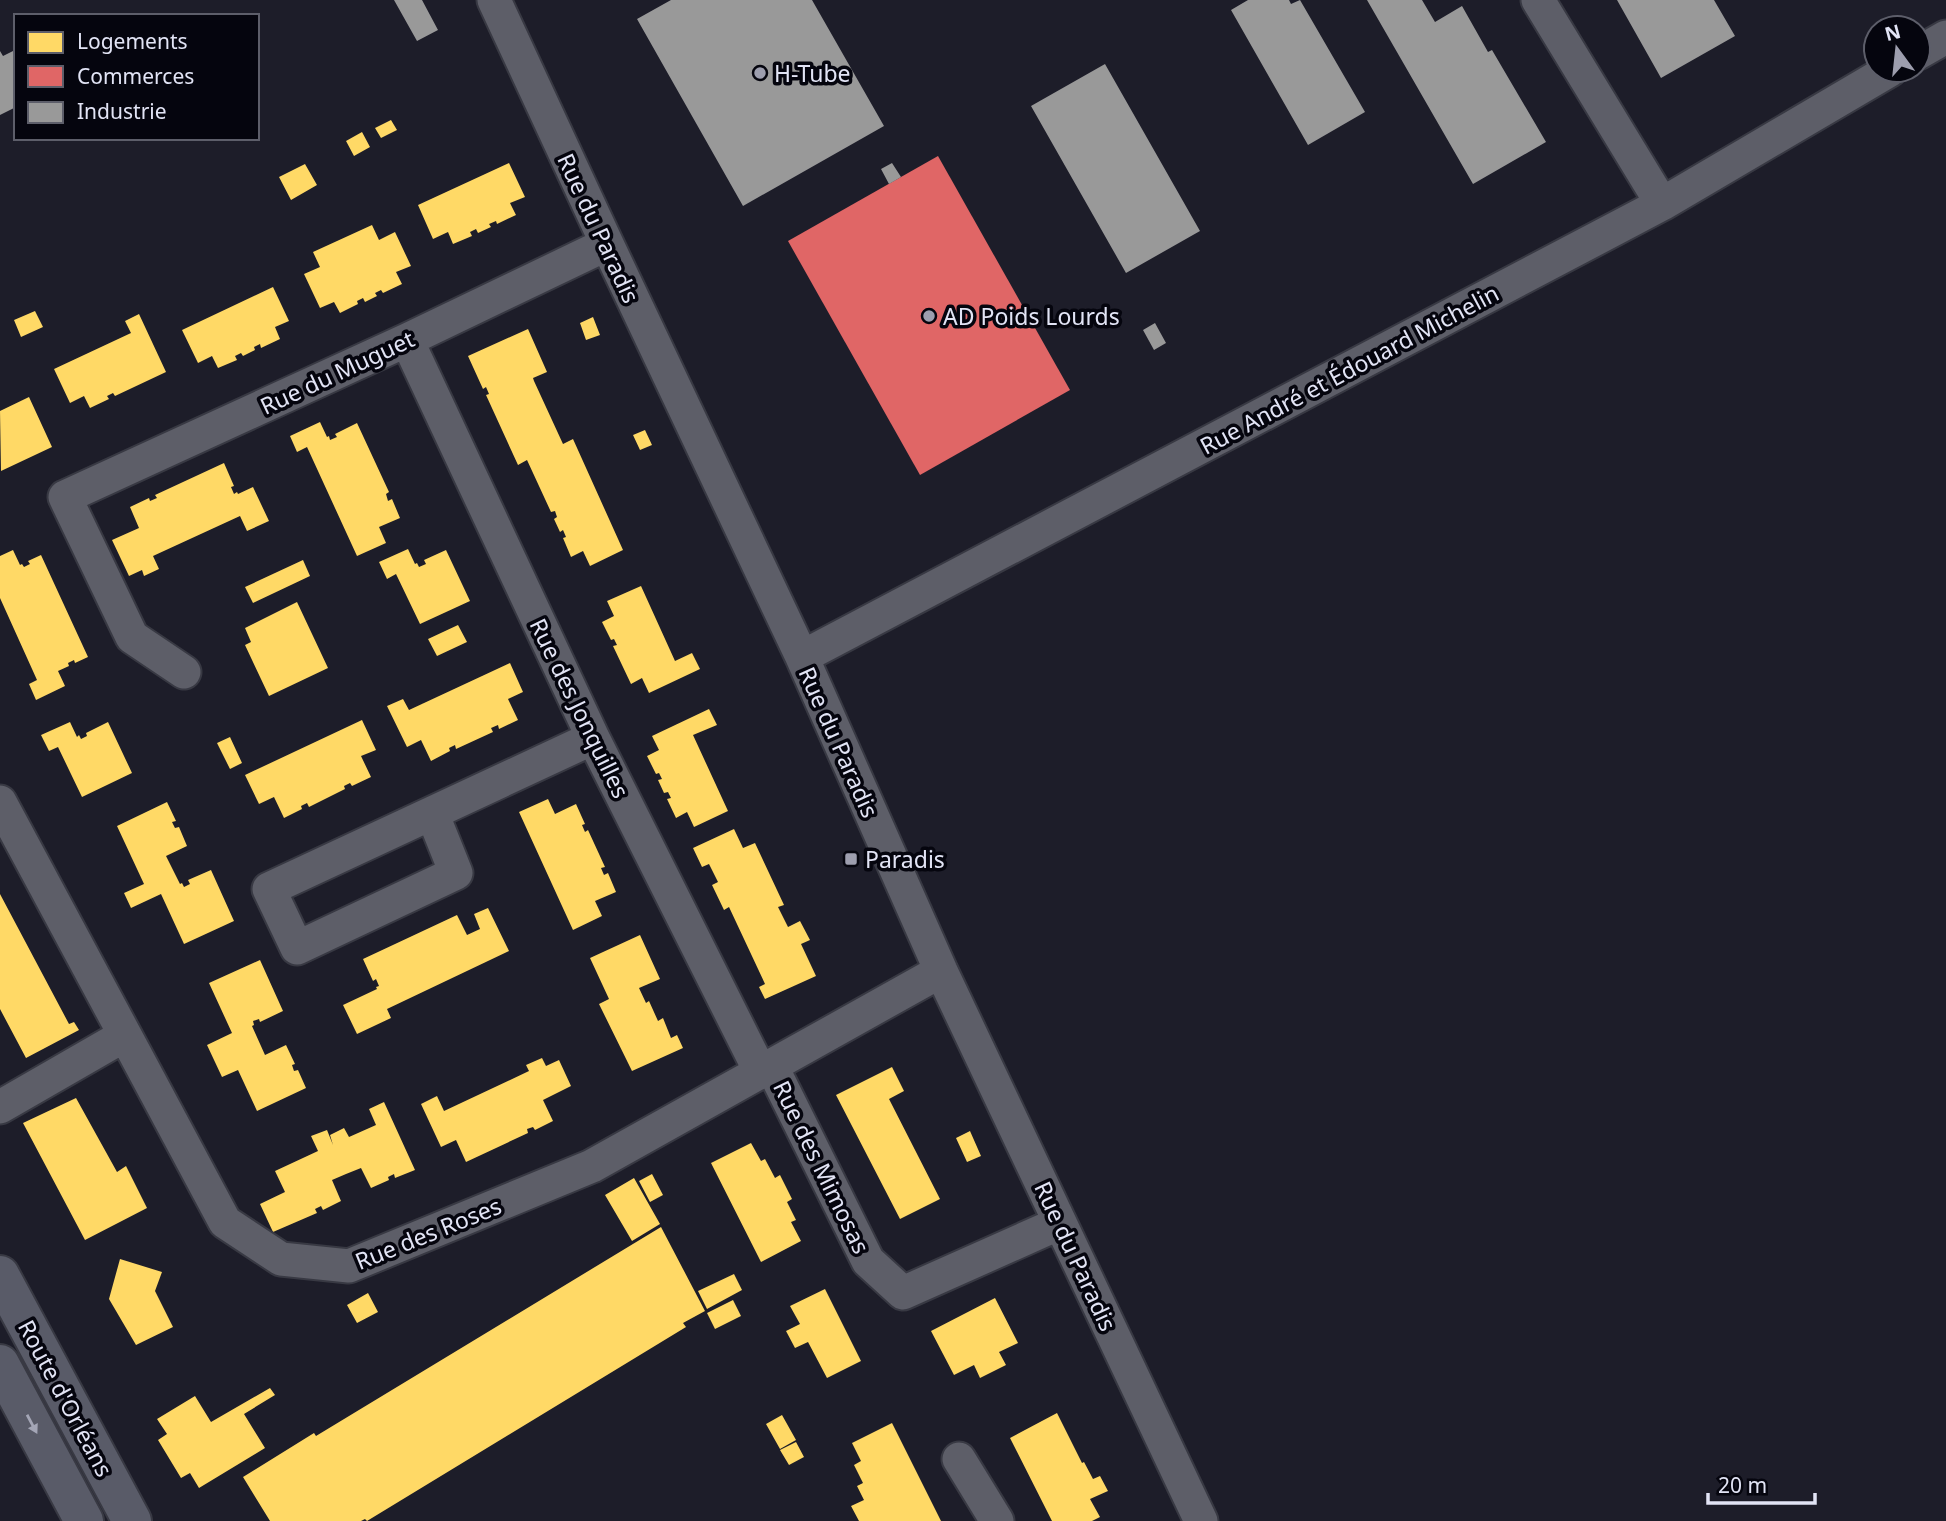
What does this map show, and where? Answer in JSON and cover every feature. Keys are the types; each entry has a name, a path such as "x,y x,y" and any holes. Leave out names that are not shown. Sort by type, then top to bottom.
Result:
{"main road":[{"name":"Route d'Orléans","path":"0,1275 132,1521"},
{"name":"Route d'Orléans","path":"0,1364 84,1521"}],"street":[{"name":"Rue du Paradis","path":"494,0 802,657 941,971 1201,1521"},
{"path":"1538,0 1662,204"},
{"name":"Rue André et Édouard Michelin","path":"802,657 1662,204 1866,84"},
{"name":"Rue du Muguet","path":"184,672 132,637 65,497 407,340 607,244"},
{"name":"Rue des Jonquilles","path":"407,340 593,738 766,1068"},
{"path":"432,813 456,873 297,948 269,889 432,813 593,738"},
{"name":"Rue des Roses","path":"0,802 225,1222 281,1259 349,1266 592,1166 941,971"},
{"path":"0,1107 125,1035"},
{"name":"Rue des Mimosas","path":"766,1068 868,1261 903,1293 1060,1223"},
{"path":"959,1459 996,1521"}],"building: Logements":[{"path":"391,120 397,130 381,138 375,128"},
{"path":"362,132 370,147 354,156 346,141"},
{"path":"509,163 525,197 510,203 516,215 497,224 496,221 489,224 491,227 478,233 476,229 470,232 472,236 453,244 448,232 433,239 418,205"},
{"path":"305,164 317,185 291,200 279,177"},
{"path":"372,225 379,240 395,232 411,266 396,272 402,284 383,293 381,290 375,293 377,296 365,302 363,298 357,301 358,304 340,313 334,302 320,308 304,274 320,267 313,252"},
{"path":"273,287 289,321 275,327 280,339 261,348 260,344 254,347 255,350 243,356 241,353 235,356 237,360 218,368 212,356 198,363 182,330"},
{"path":"35,311 43,327 21,337 14,320"},
{"path":"139,314 166,372 115,396 113,393 107,396 109,399 90,408 84,396 70,403 54,369 131,333 125,321"},
{"path":"593,317 600,335 586,340 580,323"},
{"path":"528,329 547,372 533,378 534,381 563,444 573,439 623,550 590,566 583,551 571,557 563,538 566,537 563,530 560,532 554,519 557,517 555,511 551,512 527,460 518,465 486,395 489,394 486,387 483,389 468,356"},
{"path":"29,397 52,447 1,471 0,411"},
{"path":"320,422 330,440 337,437 335,434 357,423 389,492 386,494 388,501 392,499 400,518 379,527 386,543 357,556 307,447 297,452 290,436"},
{"path":"645,430 652,445 640,450 633,435"},
{"path":"224,463 234,486 231,487 234,494 253,487 269,521 247,531 240,516 153,556 159,569 144,576 142,570 129,576 112,540 139,528 130,507 149,498 150,501 157,498 155,495"},
{"path":"408,549 419,567 426,564 424,560 446,550 470,601 420,624 396,574 387,579 379,562"},
{"path":"13,550 20,565 24,567 30,564 28,561 41,555 88,657 75,663 74,660 68,663 69,666 58,671 65,686 36,700 29,684 37,680 0,598 0,556"},
{"path":"303,560 310,576 253,603 245,587"},
{"path":"641,586 675,661 692,653 700,669 649,693 642,678 631,684 613,646 617,645 614,639 611,640 602,622 614,616 607,601"},
{"path":"297,602 328,668 269,696 245,645 251,642 245,628"},
{"path":"458,625 467,642 437,656 428,639"},
{"path":"510,663 523,692 508,699 518,720 499,729 498,725 491,728 493,732 456,749 455,745 449,748 450,751 431,761 421,740 407,747 387,706 403,699 409,710"},
{"path":"709,709 717,725 693,735 728,811 694,827 687,812 676,818 667,799 671,798 668,792 664,793 658,780 662,779 659,773 656,774 647,756 659,750 652,736"},
{"path":"362,720 376,750 361,756 371,777 352,786 350,783 344,786 345,789 309,807 307,803 301,806 302,809 284,818 274,797 259,804 245,775"},
{"path":"70,722 77,737 79,735 81,739 87,736 86,733 108,722 132,773 82,797 58,747 49,751 41,735"},
{"path":"230,737 242,763 230,769 217,743"},
{"path":"548,799 555,814 576,804 585,824 582,825 585,832 588,830 605,867 601,868 604,875 608,873 616,892 595,901 602,916 573,930 519,812"},
{"path":"167,802 176,821 172,822 175,828 179,827 187,846 166,856 180,884 184,887 190,884 188,880 211,870 234,921 184,944 161,894 131,908 124,893 144,884 117,826"},
{"path":"734,829 743,848 755,843 784,905 778,907 788,927 800,921 810,940 801,944 816,976 765,999 759,987 765,984 729,907 724,910 712,885 718,882 709,864 702,867 693,848"},
{"path":"0,894 69,1024 74,1022 79,1030 26,1058 0,1009"},
{"path":"488,908 509,951 387,1009 391,1018 357,1034 343,1005 379,986 376,979 373,981 363,959 457,915 467,935 480,929 474,914"},
{"path":"640,935 660,979 639,988 646,1003 649,1001 658,1021 663,1018 671,1038 677,1035 683,1048 632,1071 599,1004 609,999 590,958"},
{"path":"260,960 283,1011 260,1022 259,1019 253,1021 252,1026 265,1055 286,1045 295,1064 292,1065 294,1071 298,1070 306,1088 257,1111 238,1070 222,1077 207,1045 232,1033 209,983"},
{"path":"542,1058 546,1066 559,1060 571,1086 543,1100 553,1121 535,1130 533,1127 527,1129 528,1133 466,1162 456,1140 441,1147 421,1104 437,1096 444,1111 529,1071 526,1065"},
{"path":"892,1067 904,1091 889,1099 940,1199 900,1219 836,1095"},
{"path":"76,1098 117,1172 126,1166 147,1208 85,1240 23,1123"},
{"path":"384,1102 415,1170 395,1178 394,1174 388,1177 389,1180 371,1188 361,1168 332,1180 341,1201 323,1210 321,1206 315,1209 317,1213 273,1232 260,1204 285,1192 275,1171 318,1151 311,1136 327,1130 333,1145 330,1135 344,1128 349,1137 376,1125 369,1109"},
{"path":"970,1131 981,1156 967,1162 956,1138"},
{"path":"751,1143 761,1161 765,1159 775,1178 780,1175 792,1199 787,1202 796,1220 791,1222 801,1241 761,1262 711,1163"},
{"path":"652,1174 663,1195 650,1202 639,1181"},
{"path":"634,1178 660,1224 632,1241 605,1195"},
{"path":"661,1227 705,1311 683,1323 686,1327 367,1521 270,1521 243,1477 314,1433 316,1436"},
{"path":"120,1259 162,1272 155,1291 173,1327 136,1345 109,1299"},
{"path":"734,1274 742,1290 707,1309 698,1291"},
{"path":"825,1289 861,1361 827,1378 808,1342 795,1348 786,1331 800,1324 790,1306"},
{"path":"368,1293 378,1312 357,1323 347,1305"},
{"path":"995,1298 1018,1343 999,1352 1006,1365 980,1378 974,1365 954,1375 931,1331"},
{"path":"733,1300 741,1316 715,1329 707,1313"},
{"path":"270,1388 275,1395 244,1414 265,1448 199,1488 190,1473 181,1478 158,1440 167,1434 157,1419 195,1396 211,1422"},
{"path":"1057,1413 1082,1463 1084,1462 1093,1479 1100,1476 1108,1491 1090,1499 1100,1517 1092,1521 1052,1521 1010,1438"},
{"path":"782,1415 796,1440 780,1449 766,1424"},
{"path":"892,1423 941,1521 859,1521 851,1506 864,1500 857,1486 863,1483 854,1465 861,1461 852,1443"},
{"path":"796,1442 804,1457 789,1465 780,1450"}],"building: Commerces":[{"name":"AD Poids Lourds","path":"938,156 1070,390 920,475 788,241"}],"building: Industrie":[{"path":"394,0 422,0 438,30 417,41"},
{"name":"H-Tube","path":"671,0 812,0 884,126 743,206 637,19"},
{"path":"1248,0 1289,0 1291,4 1300,0 1365,112 1308,145 1231,10"},
{"path":"1367,0 1422,0 1435,22 1462,6 1488,52 1492,50 1546,142 1473,184"},
{"path":"1617,0 1714,0 1735,36 1661,78"},
{"path":"14,50 14,108 0,115 0,51 3,56"},
{"path":"1105,64 1200,231 1126,273 1031,106"},
{"path":"892,163 901,177 889,184 881,169"},
{"path":"1155,323 1166,343 1154,350 1143,330"}],"place":[{"name":"H-Tube","path":"760,73"},
{"name":"AD Poids Lourds","path":"929,316"},
{"name":"Paradis","path":"851,859"}]}
